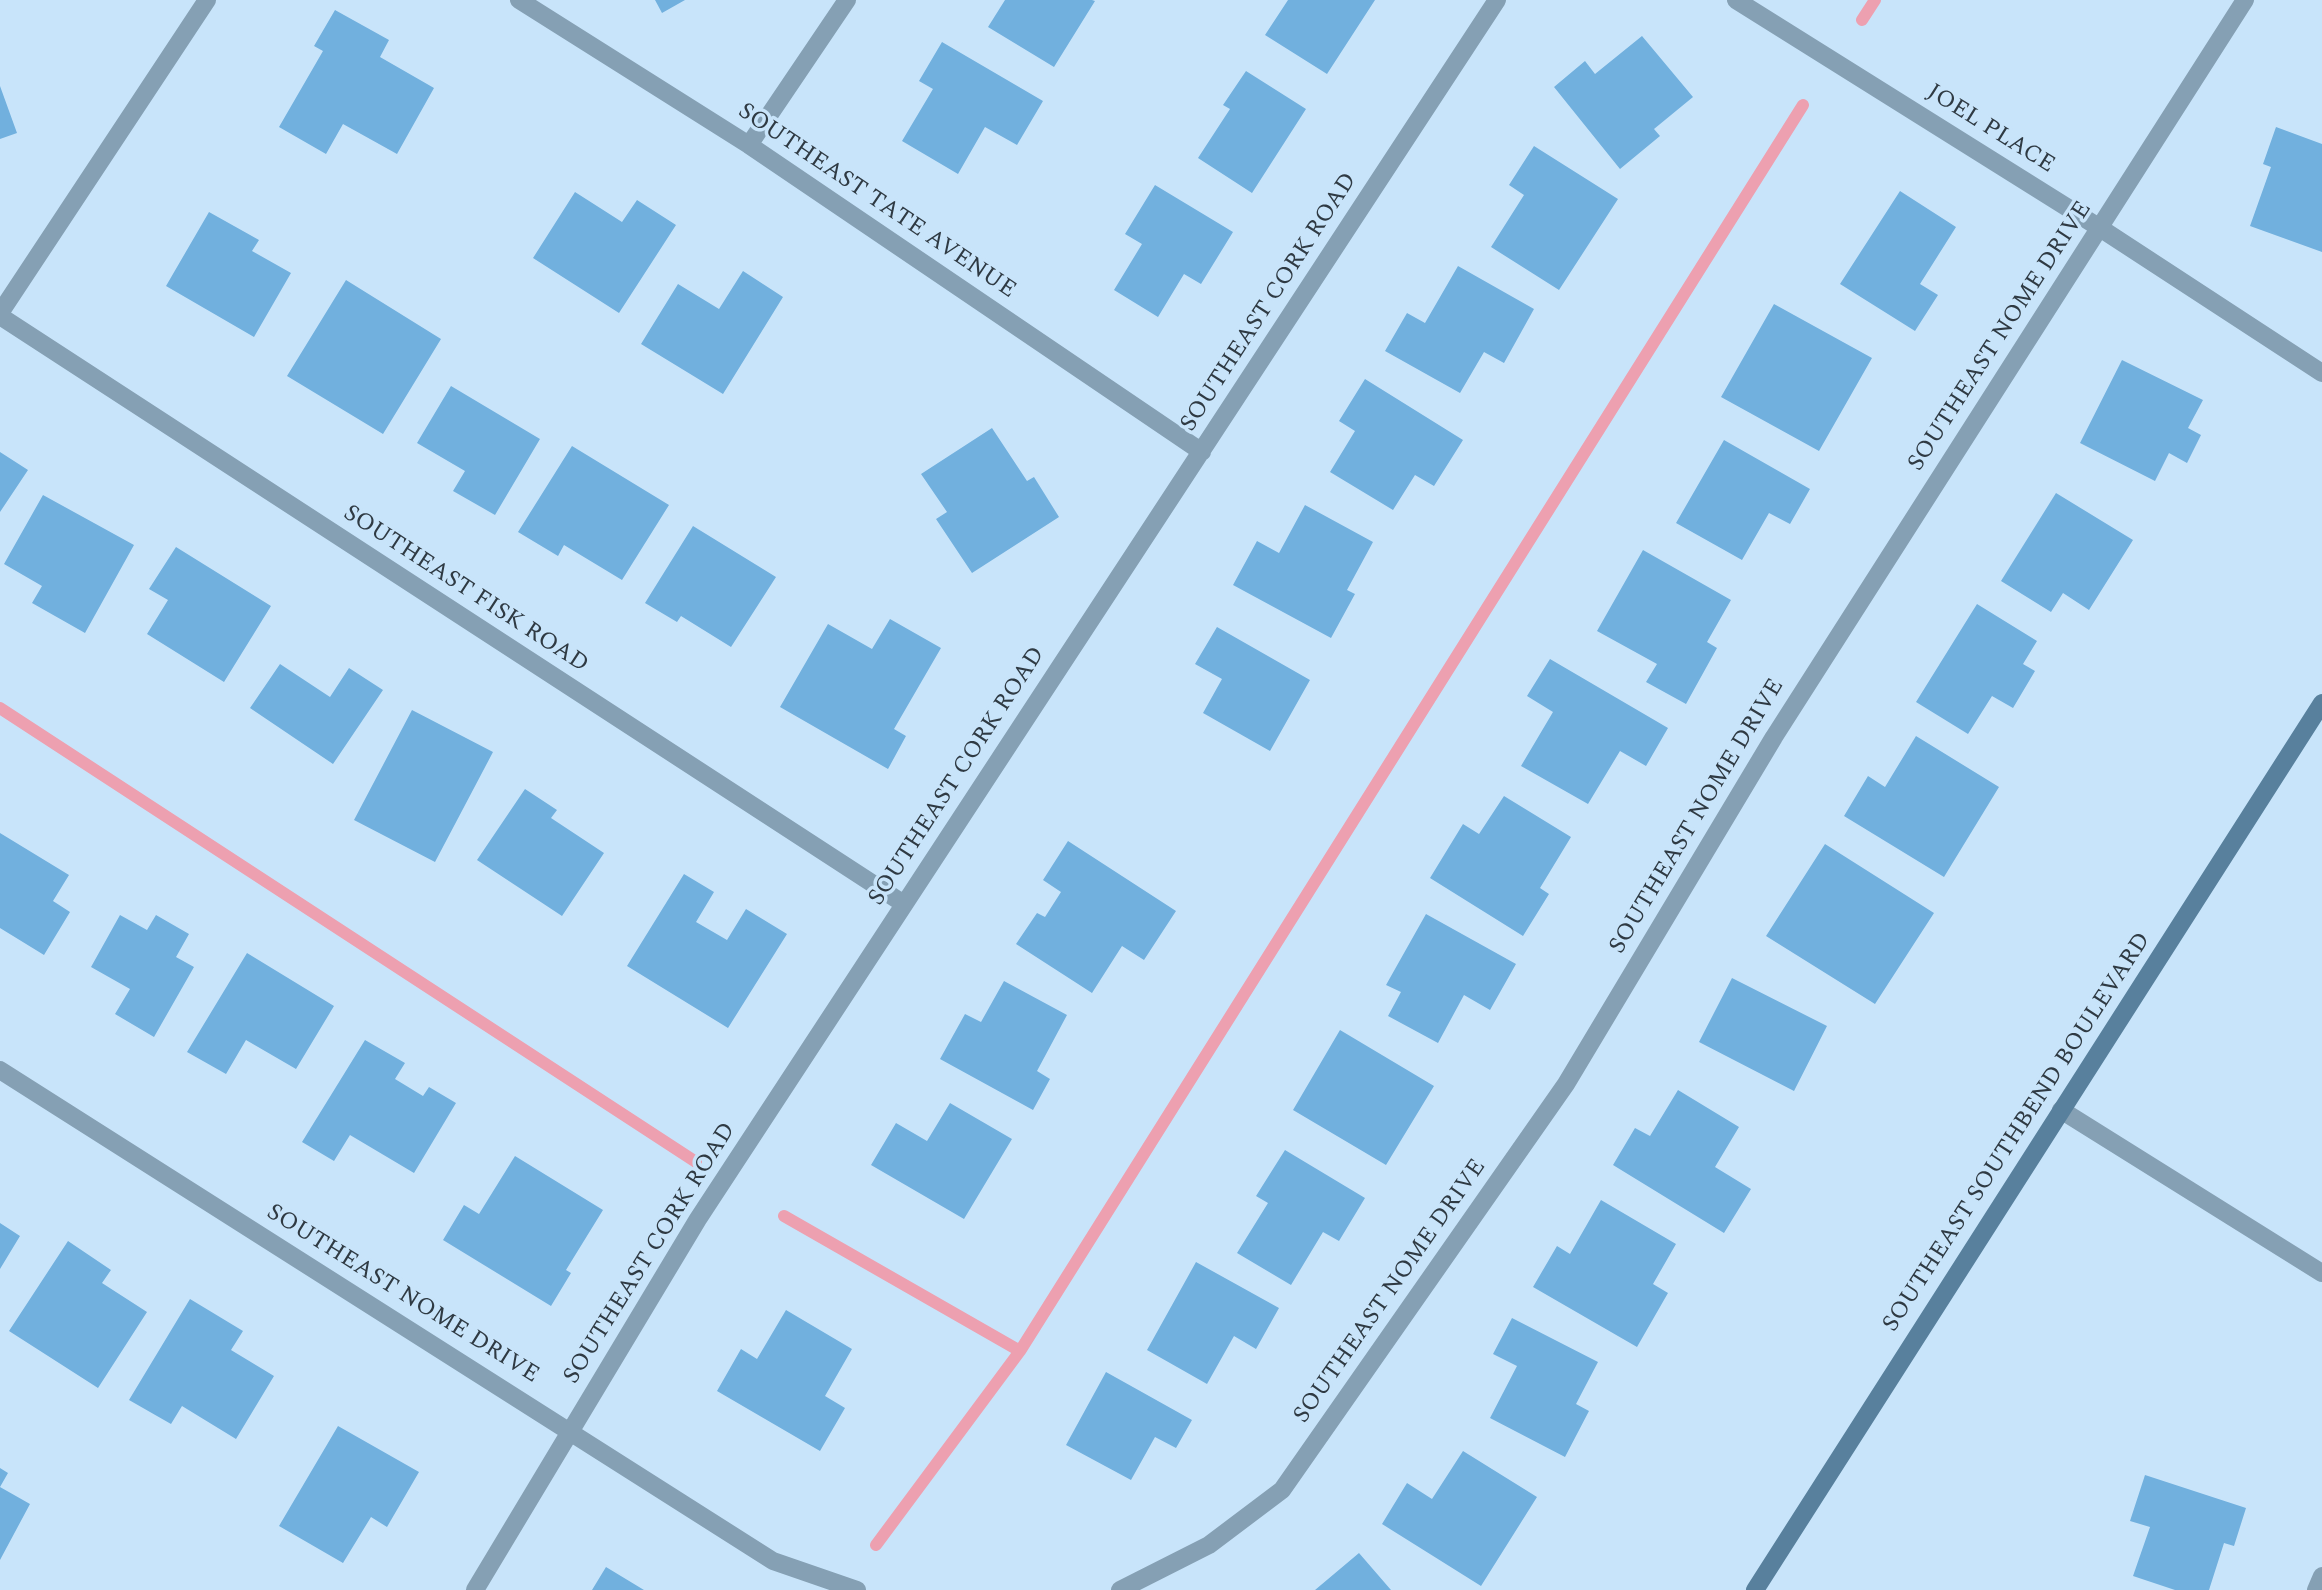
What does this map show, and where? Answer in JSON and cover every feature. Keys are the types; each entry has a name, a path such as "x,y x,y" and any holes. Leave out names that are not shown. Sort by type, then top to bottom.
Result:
{"street":[{"path":"0,314 207,0"},
{"name":"SOUTHEAST TATE AVENUE","path":"519,0 749,145 1202,452"},
{"path":"749,145 847,0"},
{"name":"SOUTHEAST CORK ROAD","path":"475,1590 698,1219 1497,0"},
{"name":"JOEL PLACE","path":"1736,0 2100,228 2322,373"},
{"name":"SOUTHEAST NOME DRIVE","path":"1120,1590 1209,1545 1282,1490 1566,1084 1774,737 2245,0"},
{"name":"SOUTHEAST FISK ROAD","path":"0,314 904,904"},
{"name":"SOUTHEAST SOUTHBEND BOULEVARD","path":"1755,1590 2322,703"},
{"name":"SOUTHEAST NOME DRIVE","path":"0,1070 571,1430 773,1561 857,1590"},
{"path":"2062,1110 2322,1273"},
{"path":"2316,1590 2322,1576"}],"building":[{"path":"655,0 685,0 662,13"},
{"path":"1005,0 1095,1 1054,67 988,27"},
{"path":"1288,0 1375,0 1327,74 1265,35"},
{"path":"335,10 389,40 380,57 434,88 397,154 343,124 326,154 279,127 323,51 314,46"},
{"path":"1642,36 1693,97 1654,129 1660,136 1620,169 1554,87 1585,61 1595,74"},
{"path":"942,42 1043,101 1017,145 985,127 958,174 902,141 933,89 919,81"},
{"path":"1246,71 1306,109 1252,193 1198,158 1230,109 1223,105"},
{"path":"0,86 17,133 0,139"},
{"path":"2276,127 2322,144 2322,252 2250,226 2271,167 2263,164"},
{"path":"1534,146 1618,199 1559,290 1491,247 1524,195 1509,185"},
{"path":"1155,185 1233,232 1201,284 1184,274 1158,317 1114,290 1142,244 1125,234"},
{"path":"1900,191 1956,227 1920,284 1938,295 1915,331 1840,284"},
{"path":"575,192 622,222 637,200 676,225 619,313 533,258"},
{"path":"209,212 259,240 252,251 291,273 254,337 166,286"},
{"path":"1458,266 1534,309 1504,363 1484,352 1460,393 1385,351 1407,313 1425,323"},
{"path":"743,271 783,297 723,394 641,344 678,284 719,309"},
{"path":"346,280 441,339 383,434 287,376"},
{"path":"1774,304 1872,358 1819,451 1721,397"},
{"path":"2122,360 2203,400 2188,428 2201,435 2187,463 2169,453 2155,481 2080,443"},
{"path":"1365,379 1463,440 1434,486 1415,475 1393,510 1330,472 1355,431 1339,421"},
{"path":"451,386 540,439 495,515 453,491 465,471 417,443"},
{"path":"992,428 1027,481 1034,477 1059,517 972,573 936,519 947,512 921,474"},
{"path":"1724,440 1810,489 1790,524 1769,513 1742,560 1676,523"},
{"path":"572,446 669,505 622,580 564,545 558,556 518,532"},
{"path":"0,452 28,470 0,512"},
{"path":"2056,493 2133,540 2089,610 2063,593 2051,612 2001,581"},
{"path":"43,495 134,545 85,633 32,603 42,586 4,564"},
{"path":"1305,505 1373,542 1347,590 1355,594 1331,638 1233,585 1257,541 1279,553"},
{"path":"693,526 776,577 731,647 681,616 677,622 645,603"},
{"path":"176,547 271,606 224,682 147,634 168,600 149,589"},
{"path":"1643,550 1731,600 1707,642 1717,648 1686,704 1646,682 1657,664 1597,631"},
{"path":"1977,604 2037,641 2023,664 2035,671 2013,708 1992,696 1968,734 1916,702"},
{"path":"890,619 941,648 894,729 906,736 888,769 780,707 828,624 872,649"},
{"path":"1217,627 1310,680 1270,751 1203,713 1222,679 1195,664"},
{"path":"1550,659 1668,728 1646,766 1620,751 1588,804 1521,766 1553,712 1527,696"},
{"path":"280,664 330,697 349,668 383,690 333,764 250,708"},
{"path":"412,710 493,752 435,862 354,820"},
{"path":"1916,736 1999,787 1944,877 1844,816 1868,776 1885,787"},
{"path":"525,789 557,810 551,818 604,853 562,916 477,860"},
{"path":"1504,796 1571,837 1540,888 1549,894 1523,936 1430,878 1463,824 1479,834"},
{"path":"0,833 69,875 53,901 70,912 44,955 0,928"},
{"path":"1068,841 1176,911 1144,960 1122,946 1092,993 1016,944 1037,913 1045,917 1061,892 1043,880"},
{"path":"1825,844 1934,913 1875,1004 1766,936"},
{"path":"684,874 714,892 696,922 727,940 746,909 787,934 728,1028 627,966"},
{"path":"1426,914 1516,964 1490,1010 1464,995 1438,1043 1388,1016 1401,992 1386,985"},
{"path":"120,915 147,930 156,915 189,934 176,957 194,967 154,1037 115,1014 130,989 91,967"},
{"path":"247,953 334,1006 296,1069 246,1040 226,1074 187,1052"},
{"path":"1732,978 1827,1026 1794,1091 1699,1042"},
{"path":"1004,981 1067,1015 1037,1071 1050,1079 1033,1110 940,1059 965,1014 981,1022"},
{"path":"1340,1030 1434,1086 1386,1165 1293,1110"},
{"path":"365,1040 405,1063 395,1079 423,1096 429,1087 456,1103 414,1173 350,1135 334,1161 302,1142"},
{"path":"1678,1090 1739,1127 1715,1167 1751,1189 1724,1233 1613,1165 1635,1128 1650,1136"},
{"path":"950,1103 1012,1139 964,1219 871,1165 896,1123 927,1141"},
{"path":"1285,1150 1365,1198 1339,1241 1323,1232 1291,1285 1237,1253 1268,1203 1256,1196"},
{"path":"515,1156 603,1210 566,1270 571,1273 551,1306 443,1240 464,1205 479,1214"},
{"path":"1601,1200 1676,1244 1653,1284 1668,1293 1637,1347 1533,1287 1557,1246 1570,1254"},
{"path":"0,1223 20,1236 0,1269"},
{"path":"68,1241 111,1270 102,1283 147,1312 98,1388 9,1331"},
{"path":"1196,1262 1279,1308 1256,1349 1234,1336 1207,1384 1147,1350"},
{"path":"190,1299 243,1331 231,1350 274,1376 236,1439 182,1406 171,1424 129,1400"},
{"path":"786,1310 852,1349 825,1396 845,1408 820,1451 717,1391 741,1349 757,1359"},
{"path":"1512,1318 1598,1362 1576,1404 1589,1411 1565,1457 1490,1418 1517,1366 1493,1354"},
{"path":"1106,1372 1192,1420 1176,1448 1155,1437 1131,1480 1066,1445"},
{"path":"338,1426 419,1472 387,1527 371,1517 343,1563 279,1526"},
{"path":"1463,1451 1537,1497 1481,1586 1382,1524 1407,1483 1432,1499"},
{"path":"0,1468 8,1473 0,1487"},
{"path":"2145,1475 2246,1508 2234,1546 2224,1543 2209,1590 2175,1590 2133,1576 2150,1527 2130,1521"},
{"path":"0,1487 30,1504 0,1560"},
{"path":"1359,1553 1391,1590 1315,1590"},
{"path":"606,1567 644,1590 592,1590"}],"waterway":[{"path":"1862,20 1875,0"},
{"path":"876,1545 1020,1351 1803,105"},
{"path":"0,708 696,1162"},
{"path":"784,1216 1020,1351"}]}
